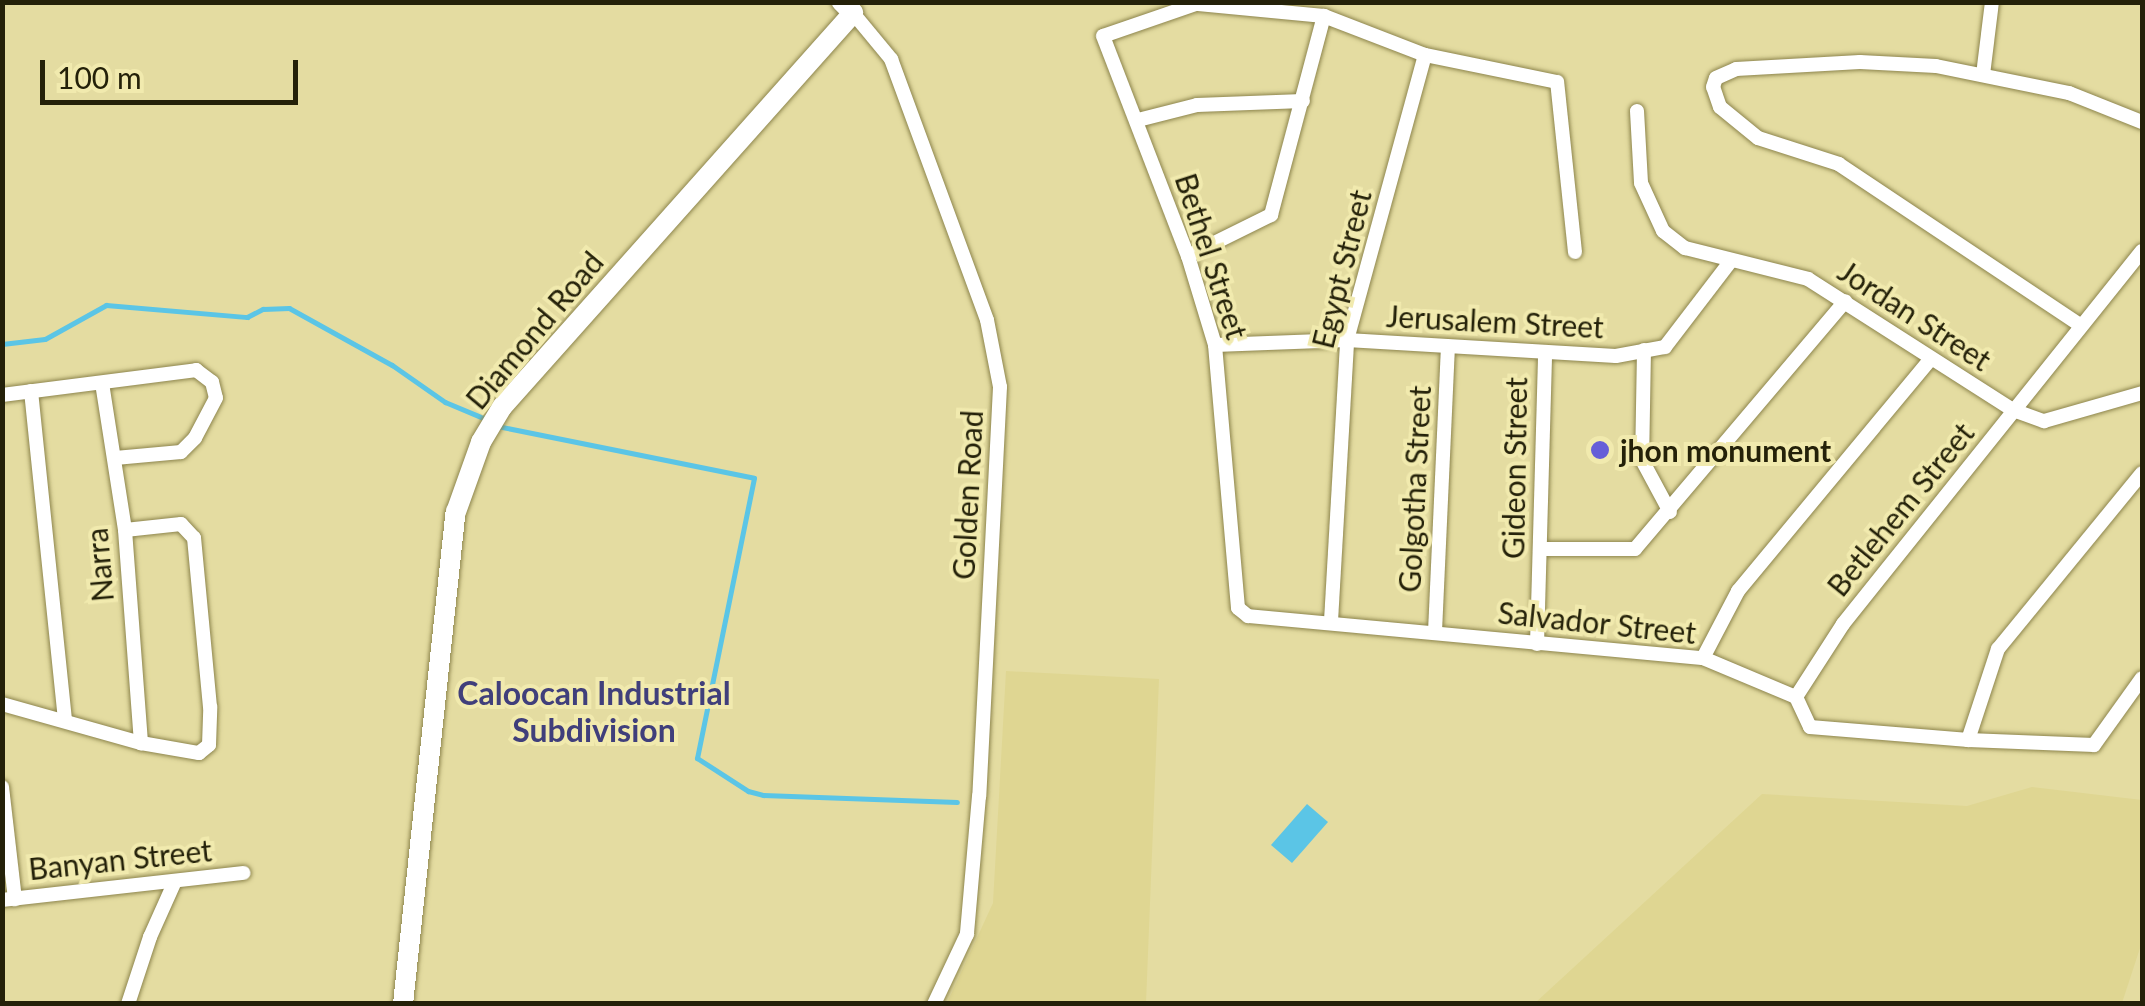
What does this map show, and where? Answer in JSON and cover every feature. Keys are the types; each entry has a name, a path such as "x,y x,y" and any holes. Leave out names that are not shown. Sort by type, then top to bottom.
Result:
{"main road":[{"name":"Diamond Road","path":"403,1004 456,512 492,422 847,8"}],"street":[{"path":"1983,75 1992,2"},
{"name":"Bethel Street","path":"1248,616 1238,608 1215,345 1188,256 1103,36 1196,4 1324,16"},
{"name":"Golden Road","path":"847,8 891,58 987,320 1000,386 979,796 967,934 934,1004"},
{"path":"1188,256 1271,215 1324,16 1425,55 1557,82 1575,252"},
{"name":"Egypt Street","path":"1331,622 1347,340 1425,55"},
{"path":"2080,325 1839,164 1758,138 1720,107 1712,87 1716,78 1736,70 1796,64 1898,64 1983,75 2069,93 2142,122"},
{"path":"1138,120 1197,106 1304,100"},
{"name":"Jordan Street","path":"1637,110 1641,183 1663,231 1685,248 1808,279 2013,410 2044,421 2142,393"},
{"name":"Betlehem Street","path":"1796,697 1843,624 2142,252"},
{"name":"Jerusalem Street","path":"1215,345 1347,340 1616,356 1665,346 1730,262"},
{"path":"1540,549 1635,549 1845,300"},
{"name":"Golgotha Street","path":"1435,632 1448,348"},
{"path":"1644,350 1642,460 1670,512"},
{"name":"Gideon Street","path":"1537,644 1544,353"},
{"path":"1703,658 1738,591 1930,360"},
{"path":"2,395 196,370 212,382 216,398 195,438 181,452 115,458"},
{"name":"Narra","path":"102,383 125,530 141,743"},
{"path":"31,391 65,719"},
{"path":"1968,740 1998,649 2142,473"},
{"path":"2,704 141,743 199,753 208,745 210,707 194,538 181,524 125,530"},
{"name":"Salvador Street","path":"1248,616 1703,658 1796,697 1810,727 1968,740 2094,746 2142,678"},
{"path":"2,788 9,900"},
{"name":"Banyan Street","path":"9,900 243,873"},
{"path":"128,1004 175,881"}],"shaded area":[{"path":"1006,671 1159,679 1146,1003 947,1003 993,903"},
{"path":"2032,787 2142,800 2142,942 2122,1003 1535,1003 1762,794 1967,806"}],"water":[{"path":"1307,804 1328,822 1292,863 1271,845"}],"waterway":[{"path":"2,344 45,339 106,305 247,317 263,309 289,308 392,365 445,402 488,420"},
{"path":"497,426 754,478 697,758 748,791 763,795 957,802"}],"place":[{"name":"jhon monument","path":"1600,450"}],"district":[{"name":"Caloocan Industrial Subdivision","path":"594,712"}]}
